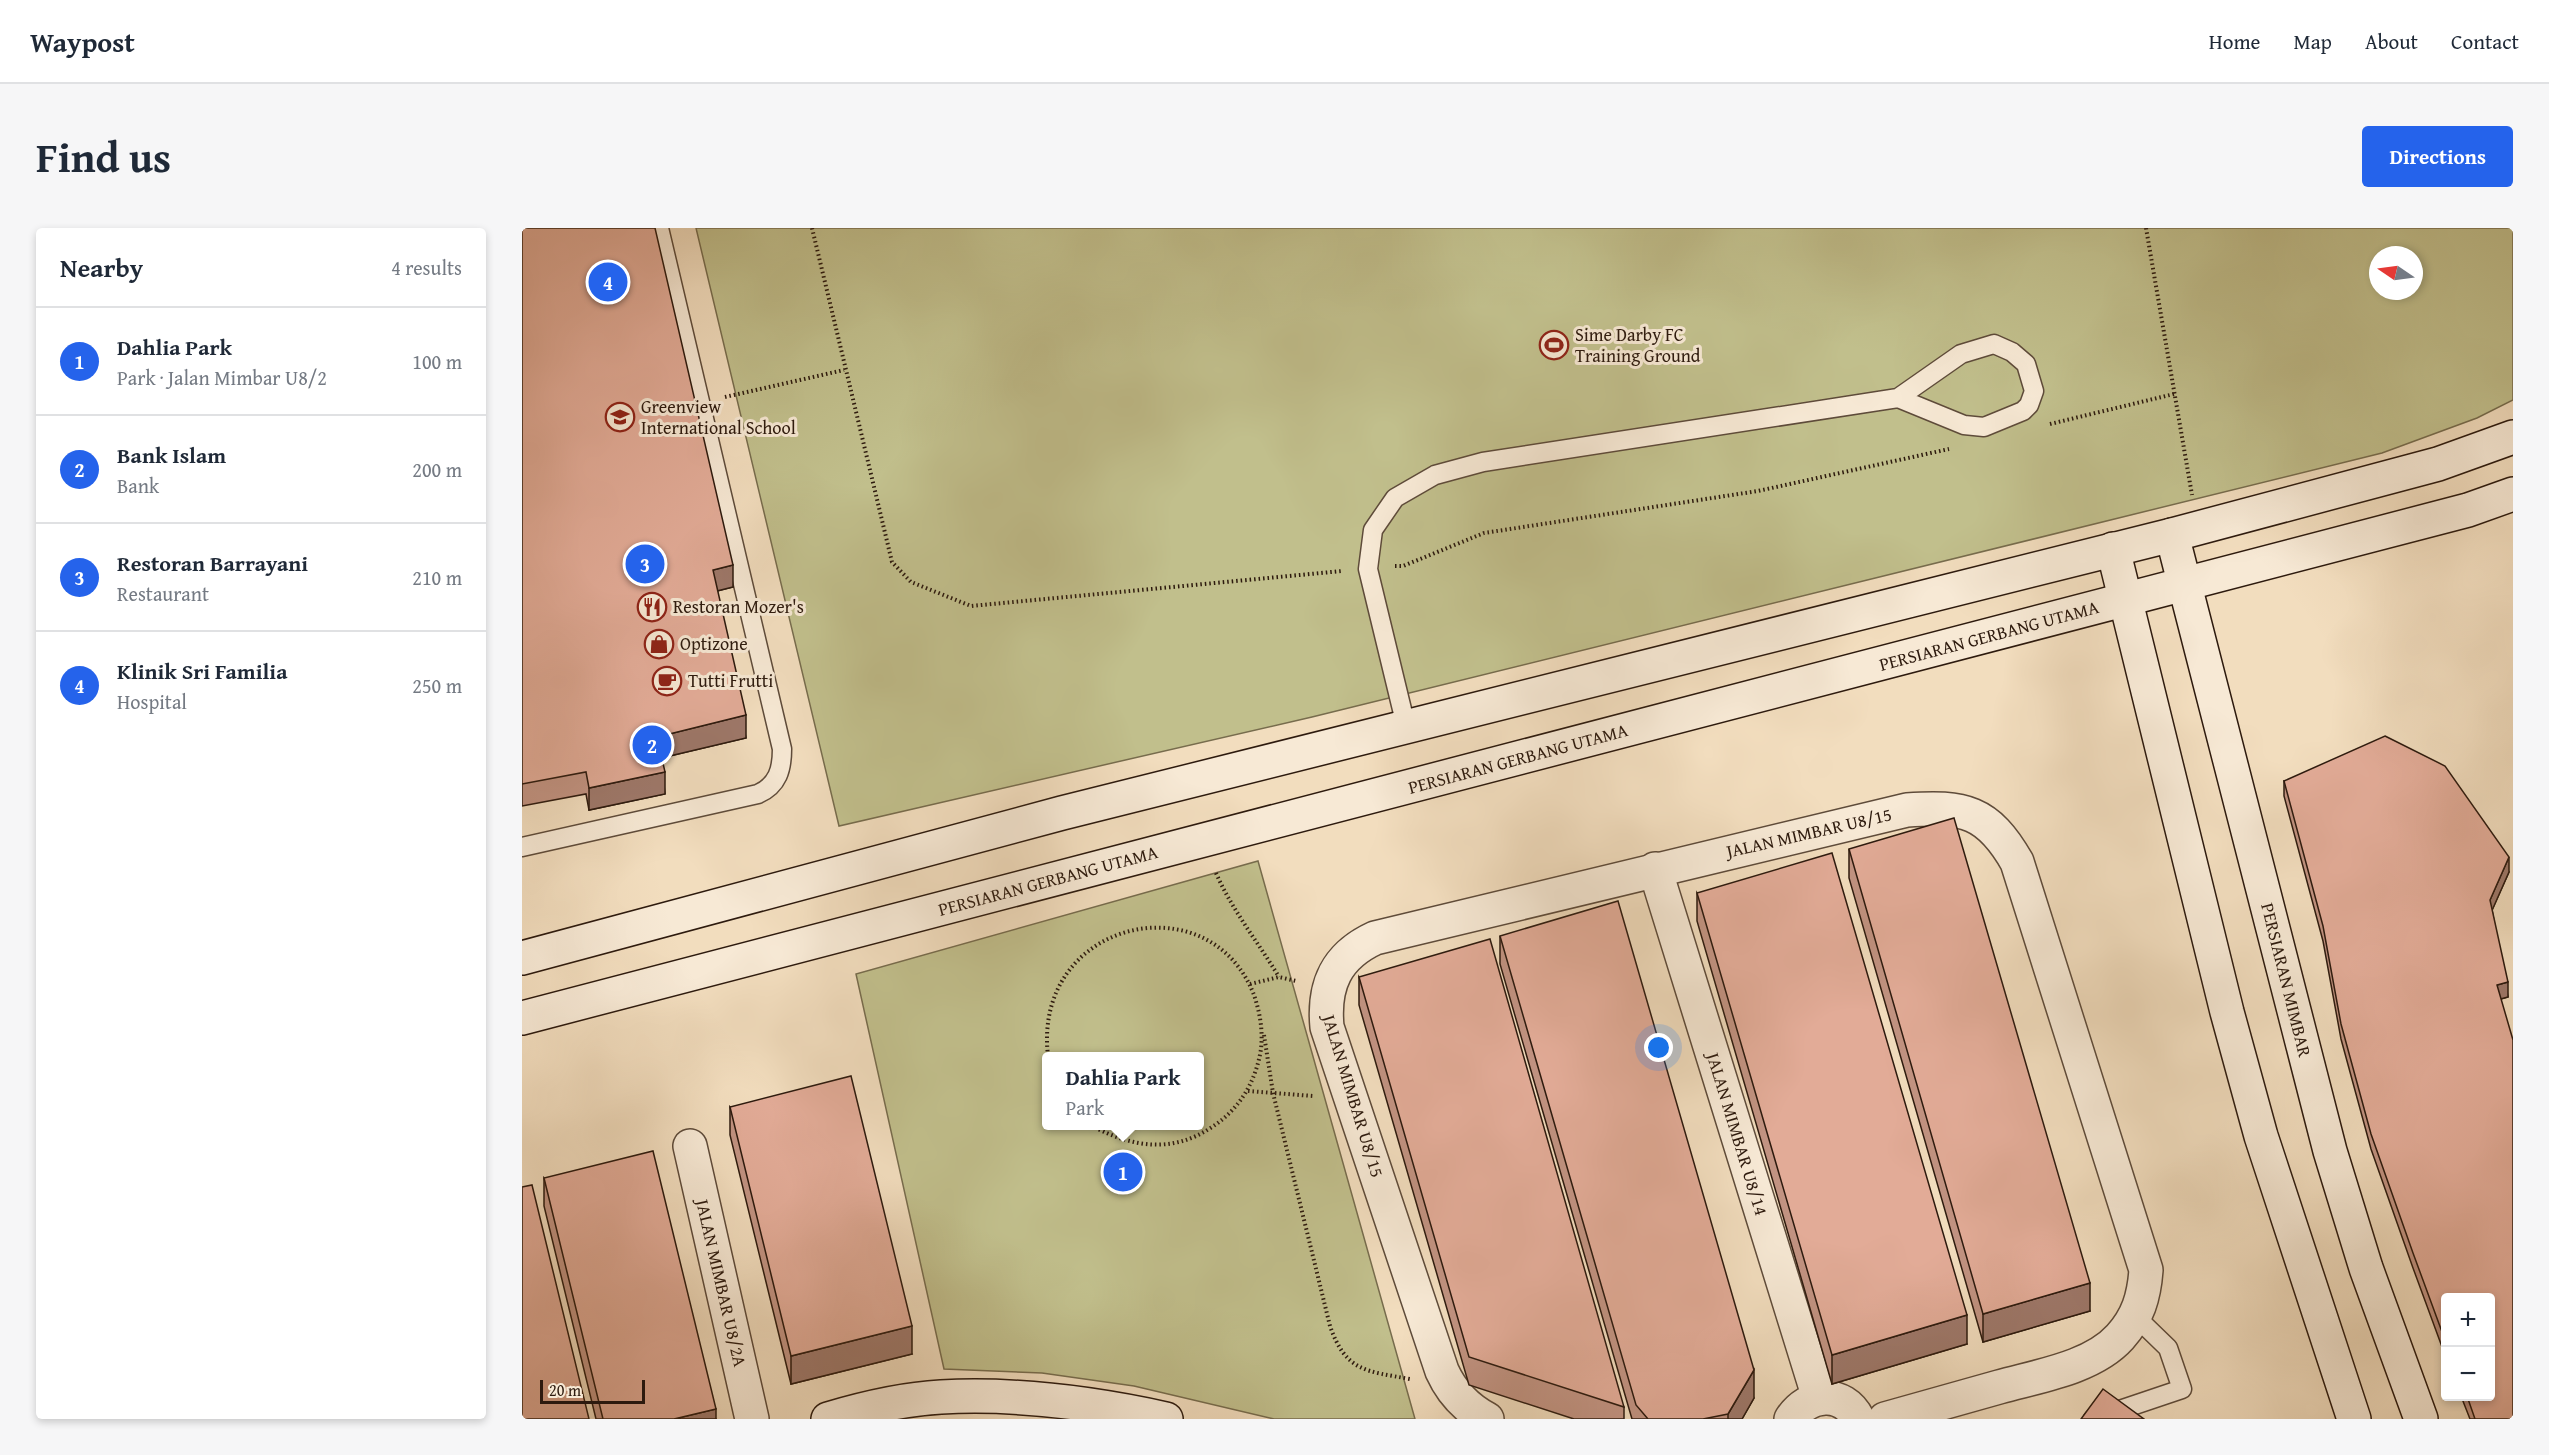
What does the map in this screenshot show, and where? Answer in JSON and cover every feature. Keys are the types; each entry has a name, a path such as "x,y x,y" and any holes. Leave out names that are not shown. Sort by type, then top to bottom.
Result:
{"street":[{"path":"522,958 1062,813 2185,532 2438,464 2513,437"},
{"name":"PERSIARAN GERBANG UTAMA","path":"522,1017 2186,585 2468,510 2513,494"},
{"name":"PERSIARAN MIMBAR","path":"2185,532 2186,585 2330,1151 2366,1268 2421,1419"},
{"path":"2114,549 2227,1012 2258,1125 2354,1419"},
{"name":"JALAN MIMBAR U8/15","path":"1487,1419 1471,1410 1449,1386 1442,1371 1327,1027 1325,1008 1328,989 1335,971 1361,944 1375,938 1654,869 1907,810 1938,808 1961,811 1988,822 2018,862 2146,1270 2144,1294 2136,1317 2119,1338 2096,1355 1961,1409 1885,1419"},
{"name":"JALAN MIMBAR U8/14","path":"1654,869 1819,1398"},
{"name":"JALAN MIMBAR U8/2A","path":"690,1146 752,1419"},
{"path":"1791,1419 1807,1402 1819,1398 1840,1401 1850,1407 1858,1419"},
{"path":"828,1419 886,1404 943,1408 1037,1400 1166,1419"}],"lane":[{"path":"522,847 758,794 775,783 779,773 782,749 659,228"},
{"path":"1406,726 1368,569 1373,530 1395,498 1435,475 1483,462 1898,398 1961,354 1994,344 2013,352 2026,364 2034,391 2030,405 2022,411 1984,427 1964,425 1898,398"},
{"path":"2093,1419 2182,1389 2168,1348 2136,1317"}],"path":[{"path":"2146,228 2185,532"},
{"path":"700,402 844,370"},
{"path":"1202,842 1223,890 1279,977"},
{"path":"1048,1052 1046,1034 1049,1009 1059,985 1074,963 1093,946 1116,934 1142,928 1167,928 1192,934 1215,946 1235,963 1250,984 1260,1012 1273,1093 1337,1347 1350,1362 1369,1371 1449,1386"},
{"path":"1250,984 1279,977 1328,989"},
{"path":"1100,1130 1112,1137 1138,1144 1163,1145 1189,1139 1212,1128 1232,1112 1248,1090 1258,1066 1262,1039 1260,1012"},
{"path":"1248,1090 1351,1098"}],"shaded area":[{"path":"696,228 2513,228 2513,400 2477,418 2382,453 1312,717 839,826"},
{"path":"1258,861 1415,1419 1274,1419 1134,1386 1042,1373 944,1369 856,974"}],"building":[{"path":"522,228 655,228 733,565 713,570 746,715 657,737 665,772 589,788 586,772 522,784"},
{"path":"2385,736 2445,766 2509,857 2490,900 2508,982 2497,985 2513,1040 2513,1419 2475,1419 2469,1401 2495,1401 2495,1293 2441,1293 2441,1329 2413,1253 2371,1134 2341,1024 2323,926 2284,781"},
{"path":"1954,818 2090,1283 1983,1314 1849,849"},
{"path":"1832,853 1967,1315 1832,1355 1697,893"},
{"path":"1618,901 1754,1370 1728,1414 1703,1419 1648,1419 1636,1405 1500,936"},
{"path":"1490,939 1624,1407 1469,1357 1359,977"},
{"path":"851,1076 912,1326 791,1356 730,1107"},
{"path":"653,1151 716,1409 674,1419 603,1419 544,1178"},
{"path":"532,1185 589,1419 522,1419 522,1187"},
{"path":"2103,1389 2144,1419 2081,1419"}],"place":[{"name":"Klinik Sri Familia","path":"608,282"},
{"name":"Sime Darby FC Training Ground","path":"1554,345"},
{"name":"Greenview International School","path":"620,417"},
{"name":"Restoran Barrayani","path":"645,564"},
{"name":"Restoran Mozer's","path":"652,607"},
{"name":"Optizone","path":"659,644"},
{"name":"Tutti Frutti","path":"667,681"},
{"name":"Bank Islam","path":"652,745"},
{"name":"Dahlia Park","path":"1123,1172"}]}
